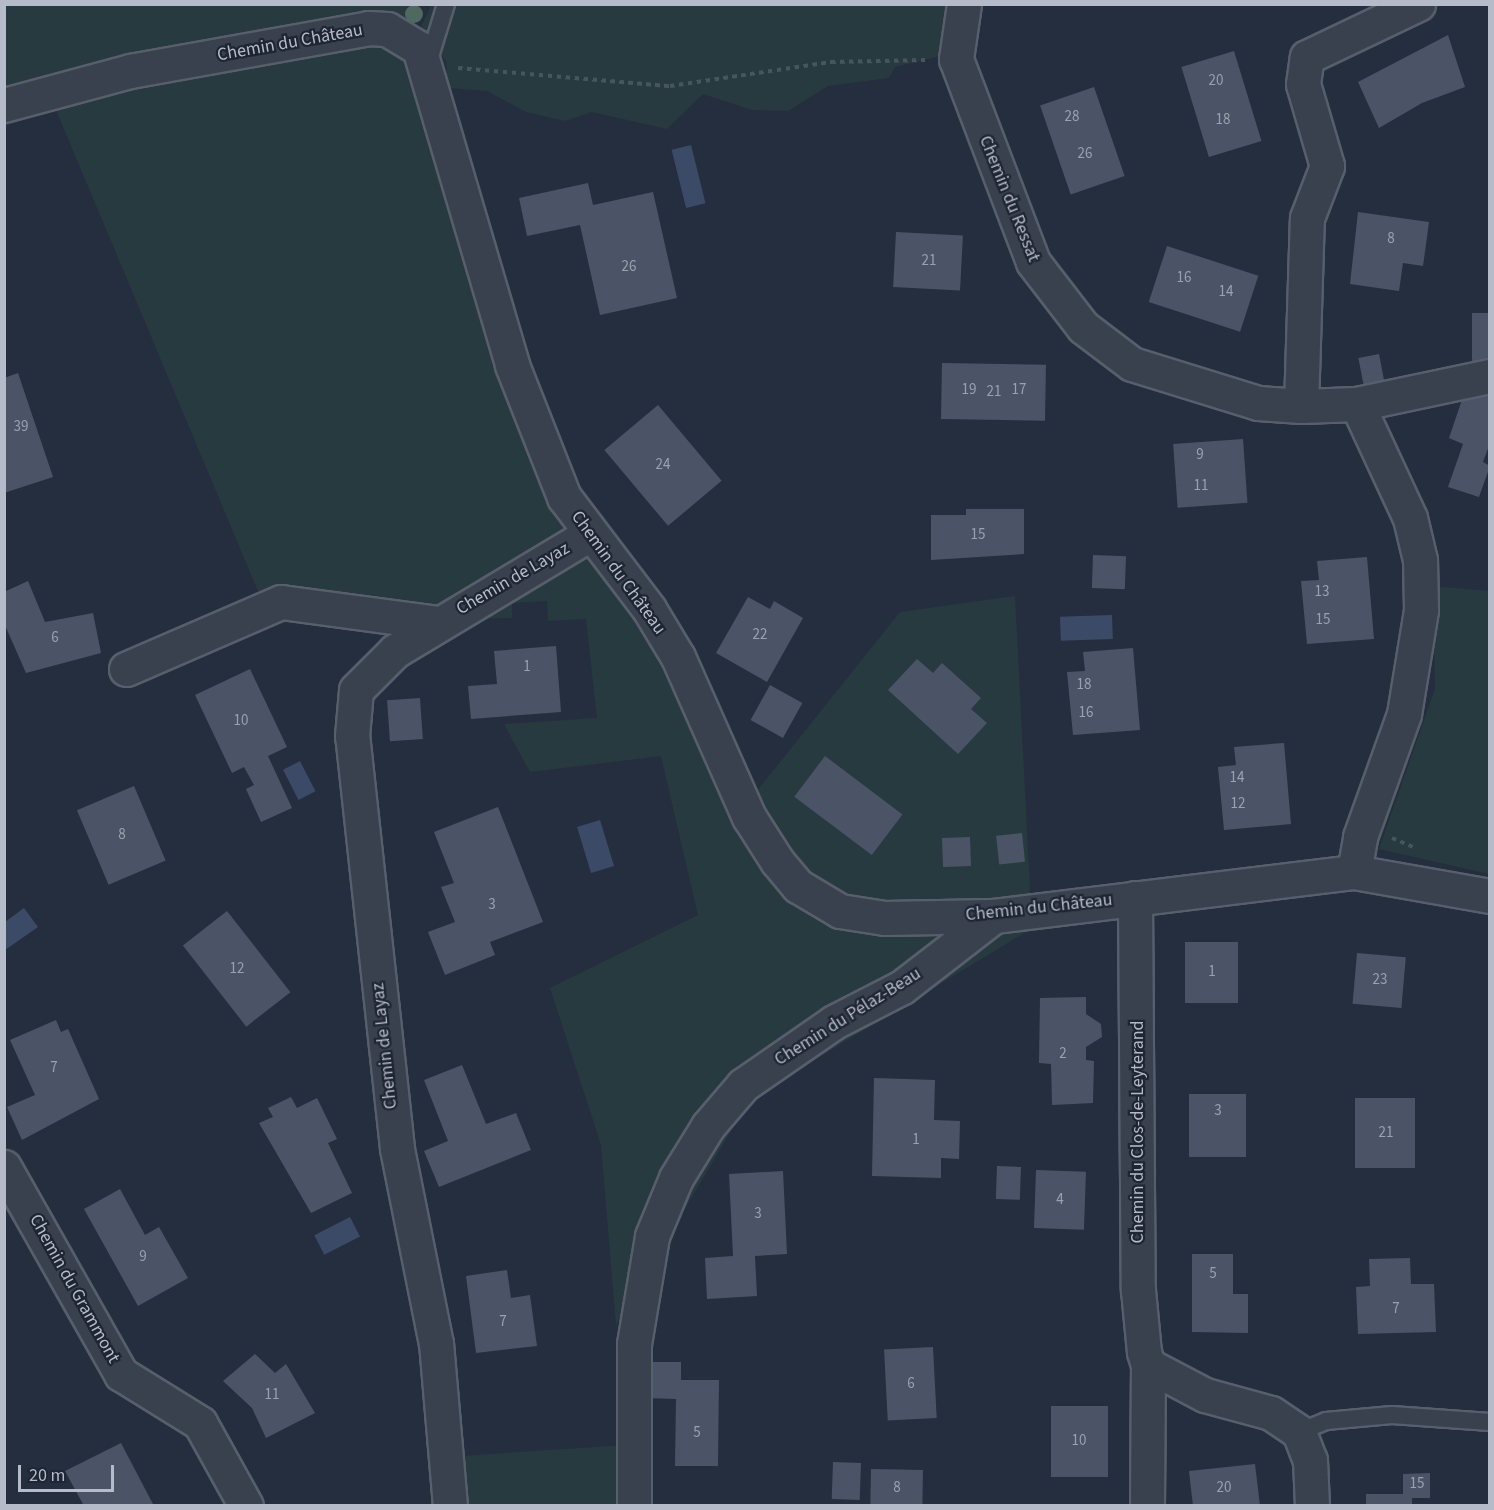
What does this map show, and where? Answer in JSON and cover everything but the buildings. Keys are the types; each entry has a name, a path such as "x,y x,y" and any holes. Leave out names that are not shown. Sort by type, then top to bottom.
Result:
{"street":[{"name":"Chemin du Ressat","path":"964,4 956,59 1033,262 1083,327 1132,364 1180,383 1258,403 1301,406 1357,404 1490,376"},
{"path":"1301,406 1307,218 1327,166 1303,84 1306,57 1418,4"},
{"name":"Chemin du Château","path":"4,105 130,71 368,28 406,37 427,64 512,365 550,468 588,535 649,609 678,657 749,817 798,886 840,911 884,918 994,916 1354,872 1490,896"},
{"path":"1354,872 1360,837 1404,714 1421,610 1420,560 1410,518 1357,404"},
{"name":"Chemin de Layaz","path":"450,1506 436,1344 397,1148 352,736 356,690 395,651 588,535"},
{"name":"Chemin de Layaz","path":"126,669 281,602 439,623"},
{"name":"Chemin du Clos-de-Leyterand","path":"1135,898 1138,1290 1148,1365 1147,1506"},
{"name":"Chemin du Pélaz-Beau","path":"634,1506 634,1344 652,1236 687,1161 743,1085 834,1022 902,987 994,916"},
{"name":"Chemin du Grammont","path":"4,1167 121,1374 200,1423 246,1506"},
{"path":"1148,1365 1205,1395 1271,1413 1299,1432 1310,1460 1312,1506"}],"lane":[{"path":"427,64 446,4"},
{"path":"1299,1432 1326,1421 1392,1415 1490,1422"}],"path":[{"path":"427,64 670,86 831,62 956,59"}],"green space":[{"path":"432,4 958,5 944,55 895,67 889,78 828,86 788,111 752,110 703,94 667,129 592,112 565,121 526,112 487,91 448,88 446,61 421,26"},
{"path":"4,5 418,5 393,45 415,69 585,552 640,616 737,816 900,612 1015,596 1030,889 1026,932 750,1099 616,1325 601,1145 550,988 698,915 661,756 530,772 504,724 597,718 586,619 548,621 547,601 512,603 512,618 475,619 475,624 263,603 56,110 5,126"},
{"path":"1433,586 1489,591 1489,874 1379,849 1435,689"},
{"path":"626,1445 625,1505 460,1506 461,1456"}],"water":[{"path":"691,145 706,203 686,208 672,150"},
{"path":"1112,615 1113,639 1061,641 1060,617"},
{"path":"300,761 315,791 299,800 283,770"},
{"path":"600,820 614,866 591,873 577,827"},
{"path":"24,908 38,927 5,950 5,922"},
{"path":"350,1217 360,1237 324,1255 314,1235"}]}
